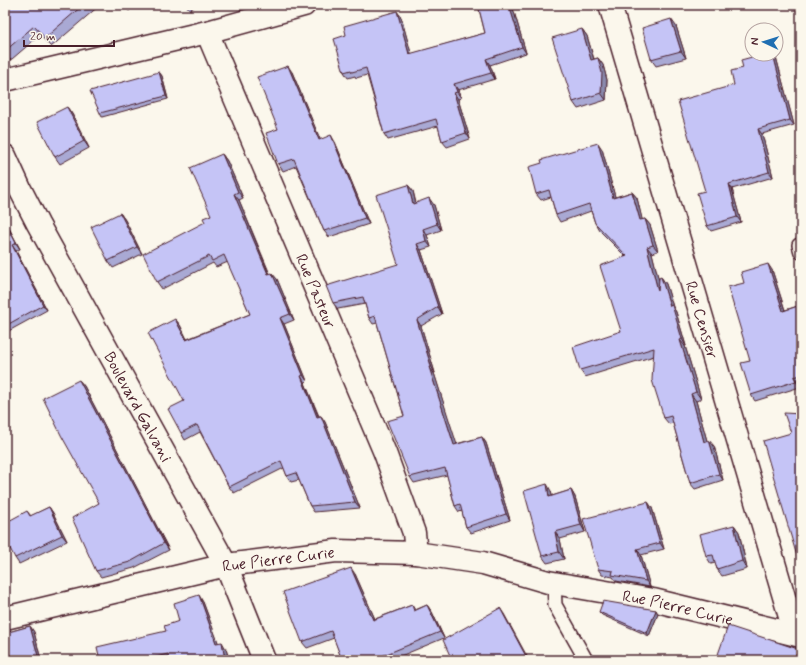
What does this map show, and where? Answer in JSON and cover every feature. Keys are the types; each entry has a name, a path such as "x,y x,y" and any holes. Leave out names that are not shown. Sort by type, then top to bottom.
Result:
{"street":[{"path":"5,80 207,32 304,5"},
{"name":"Rue Censier","path":"610,5 798,635"},
{"name":"Rue Pasteur","path":"207,32 385,453 414,533 416,553"},
{"name":"Boulevard Galvani","path":"5,156 38,224 226,565 264,660"},
{"name":"Rue Pierre Curie","path":"5,618 226,565 336,551 416,553 483,563 554,582 653,600 798,635"}],"lane":[{"path":"554,582 555,605 586,660"}],"building":[{"path":"5,5 83,5 45,38 34,26 5,51"},
{"path":"478,5 509,5 522,47 486,59 491,73 454,84 457,92 454,93 466,133 442,141 436,119 384,134 366,68 352,72 351,70 344,72 334,39 346,35 344,26 397,11 409,54 485,33"},
{"path":"671,19 681,51 651,59 642,28"},
{"path":"582,29 591,60 598,58 602,73 601,93 573,102 552,38"},
{"path":"744,59 744,62 775,62 790,120 758,129 769,172 729,184 737,217 707,226 697,193 705,191 678,101 734,85 731,71 743,68 741,60"},
{"path":"288,66 319,140 331,135 365,218 324,231 294,159 278,164 266,133 278,129 257,77"},
{"path":"159,72 166,96 100,113 90,91"},
{"path":"67,107 84,141 55,157 37,122"},
{"path":"598,143 613,198 632,192 640,220 645,219 653,245 647,247 658,291 659,278 661,277 670,306 672,305 682,339 680,340 696,392 691,394 704,442 709,440 719,474 690,483 671,416 664,418 652,380 654,348 580,370 573,347 621,331 600,266 627,256 595,223 589,204 556,215 549,190 536,194 529,167 542,163 541,160"},
{"path":"222,154 238,192 234,194 268,274 272,273 290,314 280,318 303,375 301,376 317,417 321,416 355,502 310,506 296,473 287,476 281,461 229,487 197,425 181,433 168,409 184,401 148,333 175,319 186,340 250,314 224,255 212,261 209,256 157,282 143,254 205,222 203,218 211,215 190,168"},
{"path":"408,185 413,204 429,198 437,224 423,229 426,241 417,244 438,307 417,320 431,366 429,367 454,445 482,437 506,514 466,527 460,504 455,506 445,468 410,477 387,421 404,416 375,316 369,318 363,297 333,303 326,286 398,264 376,195"},
{"path":"120,213 137,247 108,261 91,227"},
{"path":"5,222 16,243 12,245 43,305 5,326"},
{"path":"768,264 783,311 801,305 801,375 794,377 796,381 751,395 741,363 750,361 728,287 744,283 741,272"},
{"path":"79,380 164,543 130,562 96,571 72,518 99,503 61,435 43,398"},
{"path":"784,413 801,414 801,570 763,441 791,433"},
{"path":"547,484 549,497 571,490 581,525 555,532 559,552 542,556 524,491"},
{"path":"648,502 660,543 637,549 646,581 612,575 613,571 598,569 583,519"},
{"path":"49,507 62,535 15,558 5,539 5,523 27,511 30,516"},
{"path":"734,525 742,561 717,569 713,555 706,556 700,534"},
{"path":"351,568 373,620 412,605 414,611 427,605 440,632 372,660 342,660 331,631 302,642 283,592"},
{"path":"199,595 216,643 222,642 225,660 169,660 168,654 143,660 100,660 97,647 166,631 164,626 179,621 174,603"},
{"path":"603,601 656,610 647,633 599,612"},
{"path":"500,608 528,660 452,660 443,640"},
{"path":"30,626 39,660 13,660 12,656 5,658 5,633"},
{"path":"728,626 801,650 801,660 716,660"}]}
